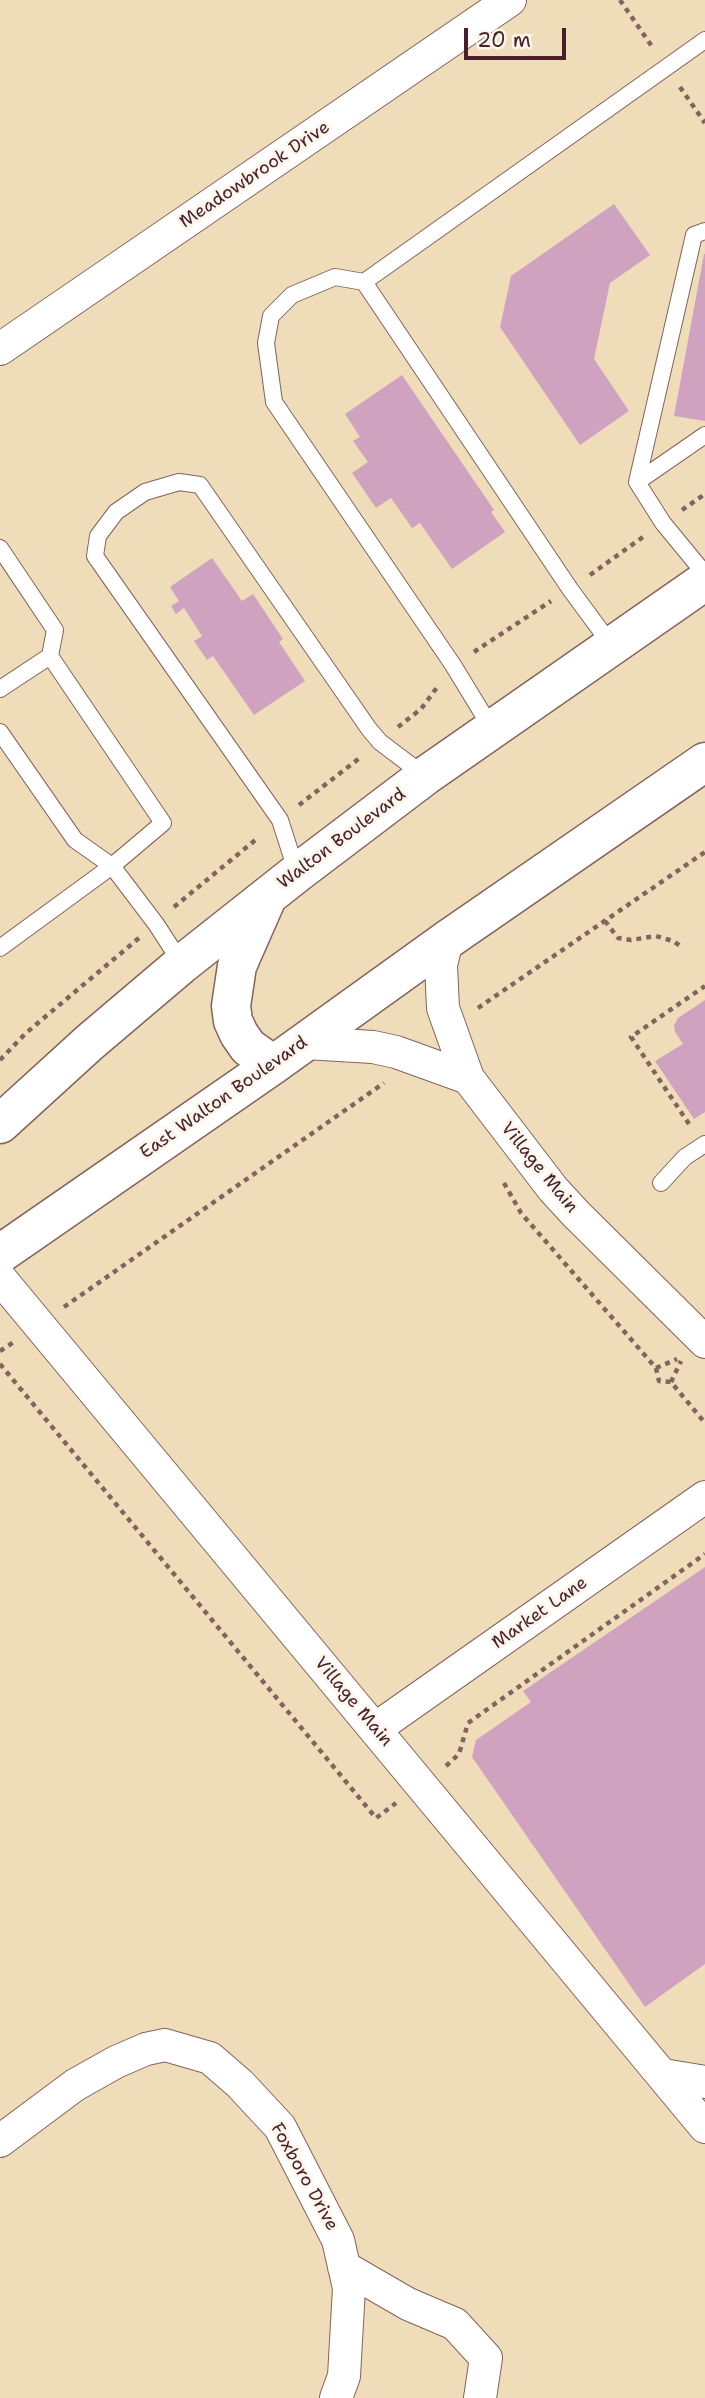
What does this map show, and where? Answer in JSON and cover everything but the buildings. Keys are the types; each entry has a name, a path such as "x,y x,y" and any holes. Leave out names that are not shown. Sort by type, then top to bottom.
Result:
{"main road":[{"name":"Walton Boulevard","path":"0,1124 90,1042 282,884 425,776 705,581"},
{"path":"447,940 705,762"},
{"path":"273,1065 248,1047 233,1021 231,1006 237,966 282,884"},
{"name":"East Walton Boulevard","path":"0,1254 305,1043 447,940"}],"street":[{"name":"Meadowbrook Drive","path":"3,340 510,0"},
{"name":"Village Main","path":"447,940 440,965 443,1008 468,1078 553,1189 705,1342"},
{"path":"305,1043 373,1047 468,1078"},
{"name":"Village Main","path":"0,1278 705,2127"},
{"name":"Market Lane","path":"375,1729 705,1497"},
{"name":"Foxboro Drive","path":"0,2141 75,2085 146,2049 165,2045 210,2058 240,2084 280,2127 338,2240 349,2288 344,2376 336,2398"},
{"path":"663,2076 705,2082"},
{"path":"344,2267 408,2304 455,2325 486,2358 480,2398"}],"lane":[{"path":"492,729 453,665 274,402 266,343 271,316 292,295 335,277 364,282 705,40"},
{"path":"705,231 694,236 637,482 663,523 705,574"},
{"path":"364,282 570,589 612,646"},
{"path":"637,482 705,435"},
{"path":"282,884 280,820 95,556 98,536 116,512 145,492 178,482 200,485 380,742 425,776"},
{"path":"0,548 55,630 50,656 163,823 112,866 0,948"},
{"path":"0,689 50,656"},
{"path":"0,732 75,840 112,866 156,923 183,964"},
{"path":"661,1183 685,1157 705,1144"}],"path":[{"path":"0,1060 26,1033 205,879 421,709 453,665 570,589 705,494"},
{"path":"449,1028 705,852"},
{"path":"605,921 618,938 631,940 656,936 682,947"},
{"path":"694,1130 631,1037 705,986"},
{"path":"0,1352 386,1081 411,1058"},
{"path":"502,1180 522,1213 656,1368 659,1381 671,1382 705,1423"},
{"path":"656,1368 684,1356 671,1382"},
{"path":"0,1364 376,1818 402,1798"},
{"path":"446,1766 459,1754 468,1723 705,1554"}]}
